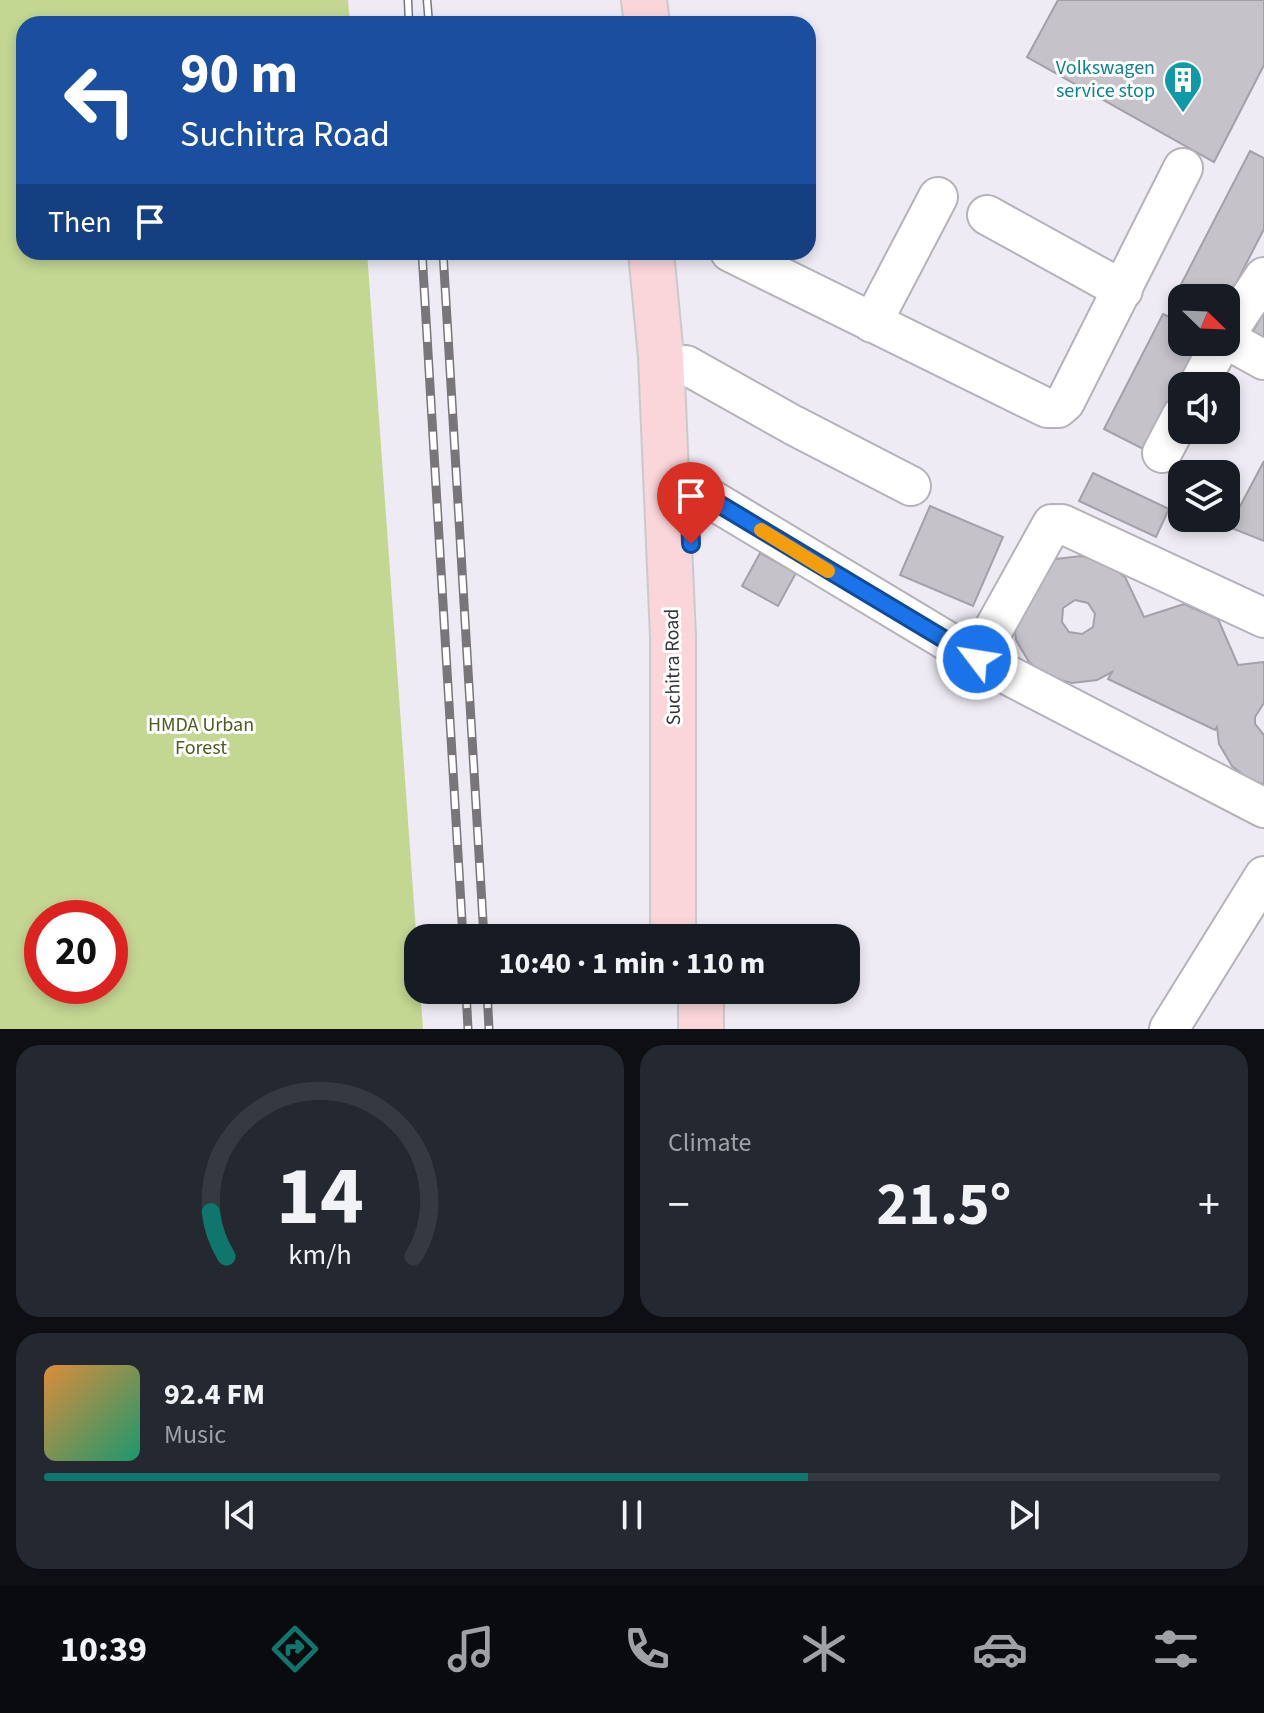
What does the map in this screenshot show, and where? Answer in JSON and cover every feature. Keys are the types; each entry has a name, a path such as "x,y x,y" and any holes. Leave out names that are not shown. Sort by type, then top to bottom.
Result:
{"main road":[{"name":"Suchitra Road","path":"652,260 661,357 673,637 673,924"},
{"name":"Suchitra Road","path":"677,260 686,365 699,924"},
{"path":"673,1004 673,1029"},
{"path":"701,1004 701,1029"}],"street":[{"path":"746,260 1047,408 1058,408 1065,402 1183,168"},
{"path":"872,323 938,197"},
{"path":"987,215 1123,290"},
{"path":"1240,314 1264,277"},
{"path":"1240,347 1264,360"},
{"path":"686,365 911,486"},
{"path":"1162,453 1168,442"},
{"path":"689,486 977,659 1264,808"},
{"path":"977,659 1052,524 1062,524 1264,618"},
{"path":"1169,1029 1264,876"}],"green space":[{"name":"HMDA Urban Forest","path":"0,0 348,0 349,16 16,16 16,260 368,260 415,924 404,924 404,1004 421,1004 423,1029 0,1029"}],"building":[{"name":"Volkswagen service stop","path":"1058,0 1264,0 1264,65 1214,162 1027,57"},
{"path":"1250,151 1264,158 1264,229 1236,284 1181,284"},
{"path":"1264,311 1264,349 1248,341"},
{"path":"1163,314 1168,316 1168,356 1193,356 1185,372 1168,372 1168,405 1145,450 1104,429"},
{"path":"1264,461 1264,541 1240,531 1240,506"},
{"path":"1093,473 1168,511 1156,537 1079,501"},
{"path":"930,506 1003,537 973,606 900,575"},
{"path":"760,553 796,573 778,606 742,586"},
{"path":"1081,556 1105,562 1125,577 1144,617 1184,604 1218,619 1238,665 1264,662 1264,703 1255,717 1255,724 1264,735 1264,784 1251,781 1232,766 1219,744 1217,727 1215,730 1108,679 1112,672 1097,680 1072,683 1048,677 1029,662 1016,640 1013,616 1035,572 1056,559","holes":["1075,600 1088,603 1095,614 1093,627 1082,634 1069,632 1062,622 1063,608"]}],"railway":[{"path":"408,0 409,16"},
{"path":"427,0 428,16"},
{"path":"422,260 462,924"},
{"path":"443,260 483,924"},
{"path":"467,1004 468,1029"},
{"path":"488,1004 489,1029"}],"slow traffic":[{"path":"761,530 828,571"}],"place":[{"name":"Volkswagen service stop","path":"1183,114"}],"route":[{"path":"691,544 689,486 977,659"}]}
